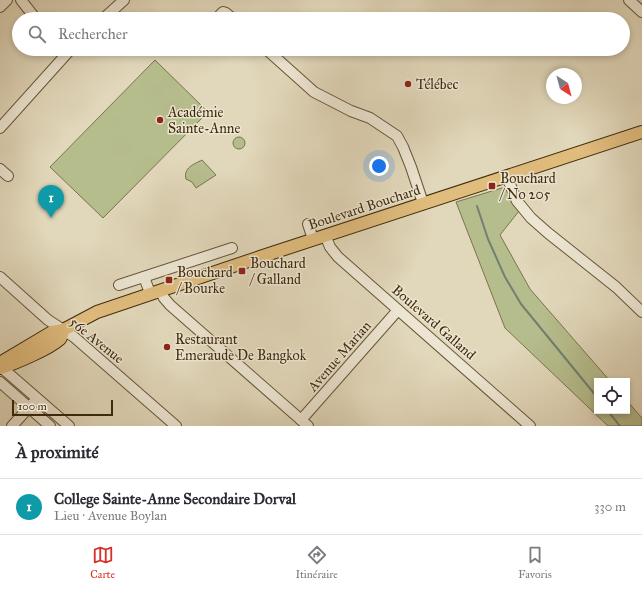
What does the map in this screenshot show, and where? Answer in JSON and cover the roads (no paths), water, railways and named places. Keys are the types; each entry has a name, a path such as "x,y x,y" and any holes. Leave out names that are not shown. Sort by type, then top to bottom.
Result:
{"main road":[{"name":"Boulevard Bouchard","path":"0,366 52,332 64,330 97,312 325,235 642,132"}],"street":[{"path":"0,7 7,0"},
{"path":"21,0 30,12"},
{"path":"111,12 124,0"},
{"path":"629,0 642,12"},
{"path":"0,128 60,56"},
{"path":"274,56 314,92 351,111 370,118 397,136 411,167 423,203"},
{"path":"507,177 517,201 531,218 616,287 642,311"},
{"path":"308,224 313,239"},
{"name":"Boulevard Galland","path":"325,235 333,251 530,426"},
{"path":"119,285 232,248"},
{"name":"56e Avenue","path":"0,277 48,320 77,339 176,426"},
{"path":"144,277 155,292 304,423"},
{"name":"Avenue Marian","path":"304,423 398,310"},
{"path":"0,366 69,426"},
{"path":"0,382 50,426"},
{"path":"12,426 37,399"}],"waterway":[{"path":"477,206 488,239 505,277 521,304 594,393"},
{"path":"610,414 620,426"}],"place":[{"name":"Télébec","path":"408,84"},
{"name":"Académie Sainte-Anne","path":"160,120"},
{"name":"Bouchard / No 205","path":"492,186"},
{"name":"College Sainte-Anne Secondaire Dorval","path":"51,218"},
{"name":"Bouchard / Galland","path":"242,271"},
{"name":"Bouchard / Bourke","path":"169,280"},
{"name":"Restaurant Emeraude De Bangkok","path":"167,347"}]}
